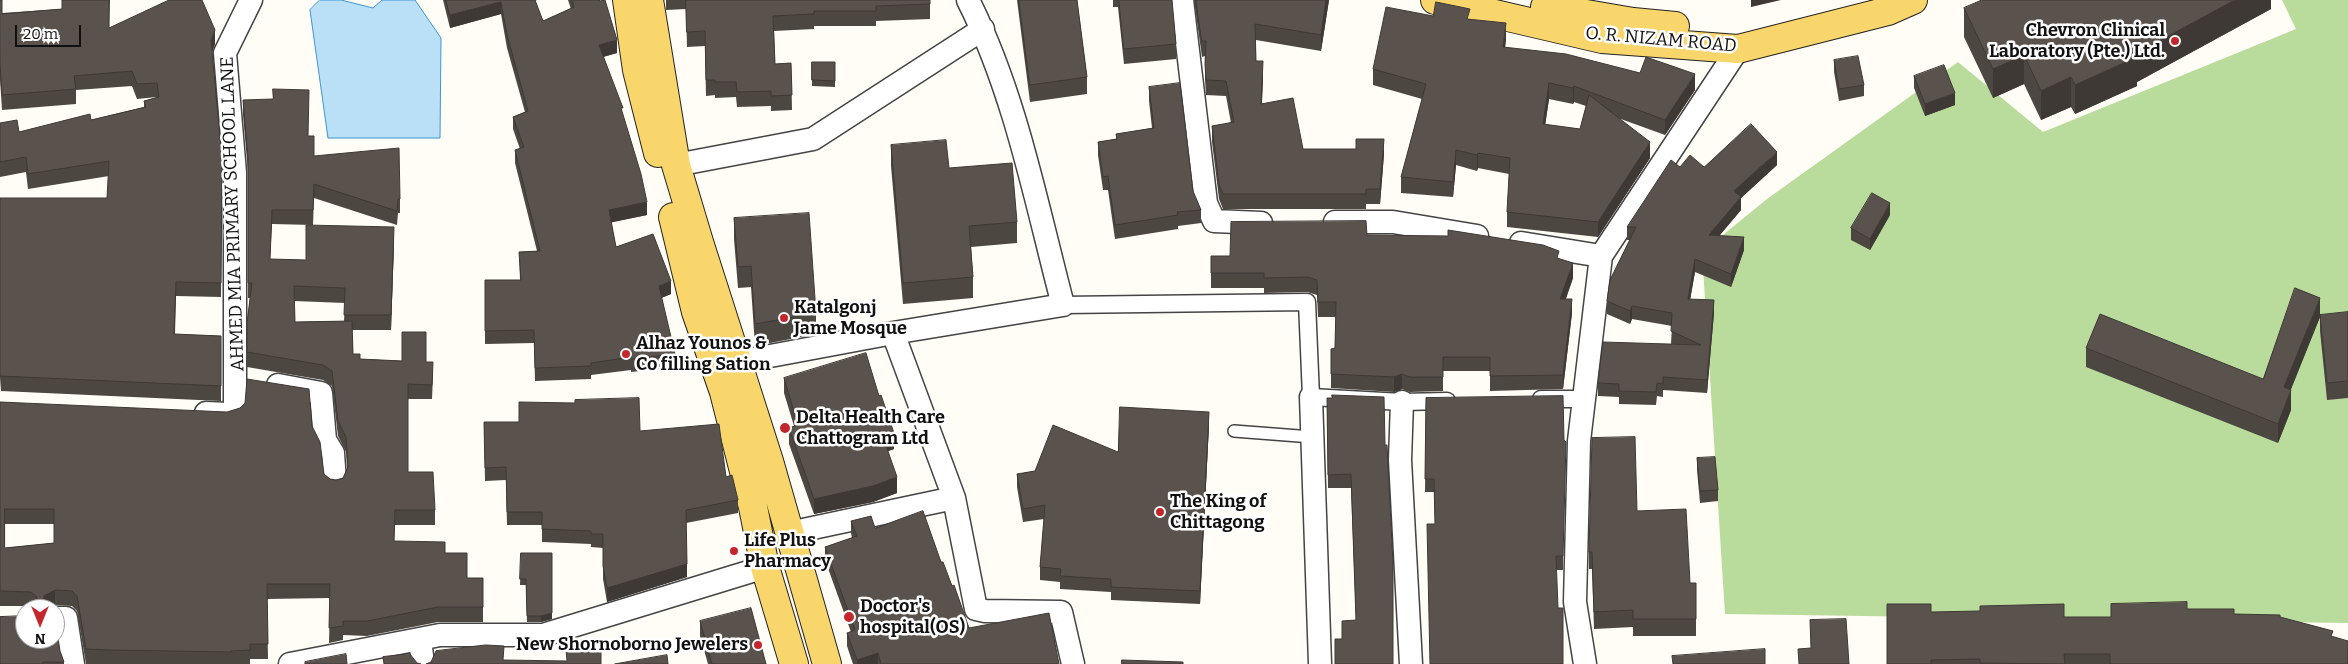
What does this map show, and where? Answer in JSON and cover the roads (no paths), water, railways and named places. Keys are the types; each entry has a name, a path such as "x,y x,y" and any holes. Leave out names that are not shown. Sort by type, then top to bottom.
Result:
{"main road":[{"path":"627,0 637,70 696,312 724,392 753,507 765,567 794,664"},
{"path":"649,0 676,165 770,460 827,664"},
{"name":"O. R. NIZAM ROAD","path":"1435,0 1604,19 1738,49 1888,11 1914,0"},
{"path":"1514,0 1604,19 1740,32 1860,0"}],"street":[{"name":"AHMED MIA PRIMARY SCHOOL LANE","path":"251,0 225,53 235,172 235,378 321,393 324,440 333,453 335,482"},
{"path":"968,0 983,30 1011,106 1063,304"},
{"path":"1182,0 1206,203 1214,221 1228,223 1286,222"},
{"path":"676,165 813,139 983,30"},
{"path":"1585,664 1576,602 1579,441 1601,256 1738,49"},
{"path":"1315,222 1393,222 1601,256"},
{"path":"738,362 1063,304 1307,302 1320,664"},
{"path":"893,333 954,498 976,609 984,611 1061,612 1073,664"},
{"path":"188,412 228,414 234,412 235,378"},
{"path":"1311,398 1402,402 1459,400"},
{"path":"1525,399 1584,399"},
{"path":"1402,402 1400,460 1411,664"},
{"path":"789,533 954,498"},
{"path":"290,664 440,635 543,635 765,567"},
{"path":"65,618 73,664"},
{"path":"420,639 423,664"}],"lane":[{"path":"1234,431 1312,437"}],"water":[{"path":"320,0 341,0 373,8 382,0 415,0 441,38 440,138 328,138 310,10"}],"place":[{"name":"Chevron Clinical Laboratory (Pte.) Ltd.","path":"2175,41"},
{"name":"Katalgonj Jame Mosque","path":"784,318"},
{"name":"Alhaz Younos & Co filling Sation","path":"626,354"},
{"name":"Delta Health Care Chattogram Ltd","path":"785,428"},
{"name":"The King of Chittagong","path":"1160,512"},
{"name":"Life Plus Pharmacy","path":"734,551"},
{"name":"Doctor's hospital(OS)","path":"849,617"},
{"name":"New Shornoborno Jewelers","path":"758,645"}]}
